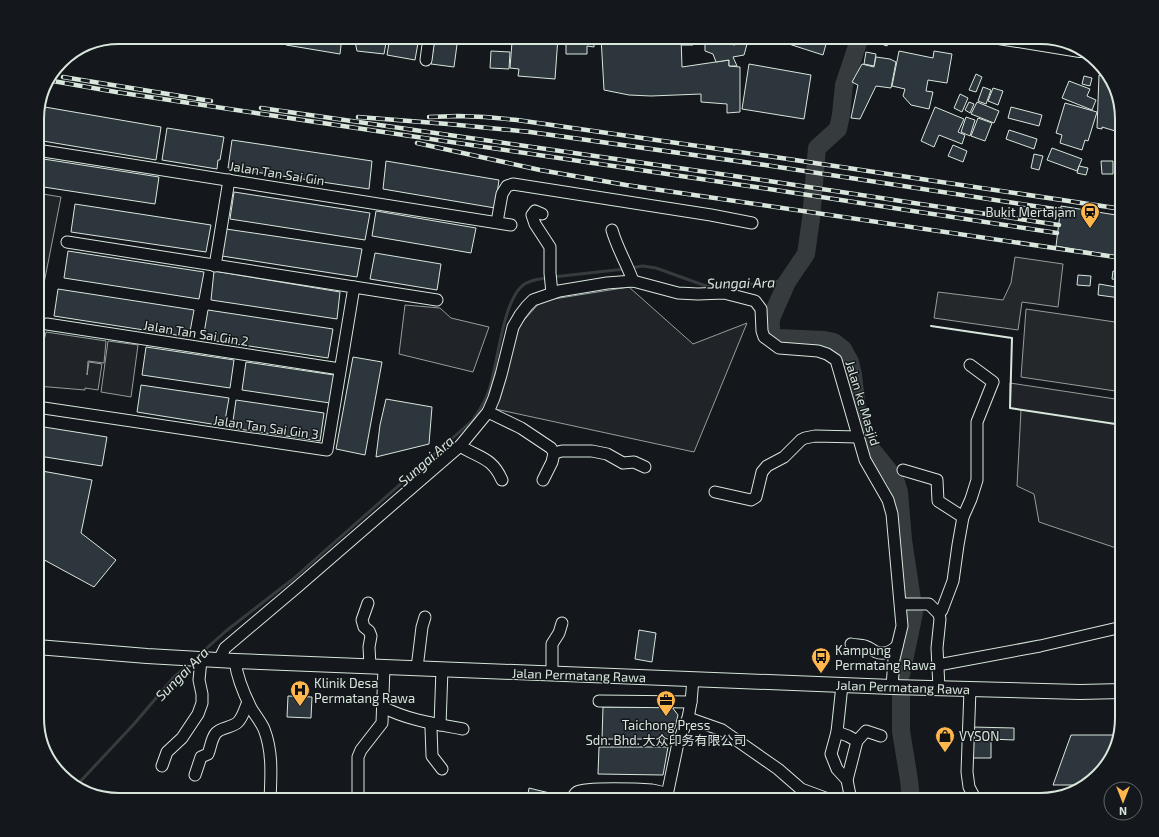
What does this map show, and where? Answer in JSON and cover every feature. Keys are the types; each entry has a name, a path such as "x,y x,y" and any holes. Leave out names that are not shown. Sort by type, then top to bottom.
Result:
{"main road":[{"name":"Jalan Permatang Rawa","path":"44,648 201,660 898,687 1080,692 1115,691"}],"street":[{"path":"426,60 428,44"},
{"name":"Jalan Tan Sai Gin","path":"44,151 512,225"},
{"path":"215,266 229,180"},
{"path":"497,222 502,194 507,186 513,184 711,215 752,223"},
{"path":"542,214 535,211 532,215 535,224 550,247 551,291"},
{"path":"612,230 615,241 632,278"},
{"path":"67,242 437,300"},
{"name":"Jalan ke Masjid","path":"219,660 225,648 460,446 488,412 501,376 513,327 520,315 533,300 551,291 559,291 632,278 678,292 724,294 755,301 761,309 762,332 764,337 780,348 818,351 836,360 865,460 888,500 892,514 897,578 902,604 902,626 897,646 898,687"},
{"name":"Jalan Tan Sai Gin 3","path":"44,408 327,450 354,287"},
{"name":"Jalan Tan Sai Gin 2","path":"47,324 340,369"},
{"path":"939,614 953,581 964,517 978,480 977,422 993,382 970,365"},
{"path":"488,412 521,428 551,448 554,453 552,462 544,480"},
{"path":"715,492 751,500 756,497 762,472 767,466 784,457 805,438 815,436 858,437"},
{"path":"460,446 493,464 499,471 502,480"},
{"path":"554,453 562,451 592,451 607,454 623,463 634,462 645,467"},
{"path":"903,470 937,480 938,501 964,517"},
{"path":"368,603 362,620 364,627 369,631 371,636 369,646 370,666"},
{"path":"902,604 929,604 939,614 940,619 937,648 939,688"},
{"path":"417,668 422,627 425,617"},
{"path":"552,674 552,644 559,633 562,623"},
{"path":"938,665 1040,646 1115,629"},
{"path":"852,644 871,648 876,652 886,653 892,651 897,646"},
{"path":"162,766 167,752 182,738 198,714 202,703 202,694 198,680 201,660"},
{"path":"235,661 248,702 264,728 269,747 271,768 270,793"},
{"path":"358,793 358,757 361,750 382,723 384,667"},
{"path":"442,669 435,724 431,728 432,756 442,769"},
{"path":"668,793 678,744 688,718 693,679"},
{"path":"842,685 837,732 831,754 837,769 847,780"},
{"path":"970,689 967,772 969,787 972,793"},
{"path":"599,701 691,702"},
{"path":"195,775 200,760 208,754 212,739 216,733 219,730 230,727 238,722 248,702"},
{"path":"383,707 395,714 463,729"},
{"path":"688,718 722,730 778,769 801,789 812,793"},
{"path":"850,793 847,780 857,741 866,731 881,736"},
{"path":"837,732 857,741"},
{"path":"577,793 587,789 639,789 652,790 658,793"}],"shaded area":[{"path":"44,194 61,197 44,283"},
{"path":"1015,257 1063,264 1058,307 1022,302 1018,330 934,318 938,292 1003,300 1011,283"},
{"path":"629,287 693,344 747,323 694,452 486,407 518,327 541,301"},
{"path":"405,305 440,308 451,318 489,327 473,372 399,354"},
{"path":"1026,309 1115,322 1115,391 1021,377"},
{"path":"46,332 106,341 104,363 88,361 87,375 89,362 102,364 98,390 44,387 44,341"},
{"path":"108,341 138,345 131,397 101,392"},
{"path":"1010,383 1115,399 1115,548 1039,522 1034,494 1017,486 1021,410 1010,408"}],"building":[{"path":"286,44 341,44 340,54"},
{"path":"356,44 386,44 384,54 357,51"},
{"path":"389,44 418,44 415,60 387,55"},
{"path":"434,44 457,44 454,67 431,64"},
{"path":"512,44 558,44 555,79 518,76 519,69 510,68"},
{"path":"566,44 594,44 594,47 587,46 587,54 566,54"},
{"path":"601,44 681,44 682,67 729,60 729,66 740,67 740,112 727,113 727,104 701,102 701,94 651,96 629,95 604,90"},
{"path":"682,44 693,44 693,45"},
{"path":"705,44 747,44 744,55 733,57 737,66 729,66 729,60 716,62 713,54 705,51"},
{"path":"789,44 826,44 823,55"},
{"path":"491,51 510,52 509,69 490,68"},
{"path":"899,51 933,58 934,51 952,54 947,83 928,80 926,91 933,92 929,109 911,105 903,96 905,89 892,86"},
{"path":"866,52 876,54 874,66 864,64"},
{"path":"876,57 890,59 896,62 891,88 876,86 860,119 851,118 858,85 852,82 862,64 874,67"},
{"path":"749,64 811,75 804,119 742,109"},
{"path":"976,74 982,77 976,92 969,90"},
{"path":"1099,75 1101,75 1105,81 1111,95 1114,109 1115,131 1102,127 1102,129 1097,128"},
{"path":"1084,76 1092,78 1090,86 1082,84"},
{"path":"1069,81 1090,89 1087,96 1096,100 1092,110 1062,98"},
{"path":"983,87 991,90 986,104 978,101"},
{"path":"993,88 1003,91 998,105 988,101"},
{"path":"960,94 968,98 962,112 954,108"},
{"path":"969,102 974,104 970,113 965,110"},
{"path":"977,102 999,111 994,123 971,114"},
{"path":"1065,103 1097,112 1088,141 1085,140 1082,150 1060,143 1062,135 1056,133"},
{"path":"45,107 161,127 156,160 44,141"},
{"path":"935,107 964,119 958,132 965,135 962,144 939,135 934,147 921,141"},
{"path":"1011,107 1042,115 1039,126 1008,118"},
{"path":"966,117 975,120 970,136 961,132"},
{"path":"978,118 992,123 985,141 971,136"},
{"path":"167,128 224,137 217,169 162,160"},
{"path":"1009,130 1037,139 1034,149 1006,139"},
{"path":"232,140 372,161 369,189 228,168"},
{"path":"953,145 967,151 963,162 948,156"},
{"path":"1052,148 1082,159 1077,171 1047,160"},
{"path":"1034,154 1043,156 1039,170 1031,168"},
{"path":"44,159 159,177 155,204 44,187"},
{"path":"386,161 499,180 495,208 383,189"},
{"path":"1101,161 1113,161 1113,174 1102,174"},
{"path":"1079,166 1088,168 1086,175 1077,173"},
{"path":"234,192 370,213 365,240 230,219"},
{"path":"75,204 211,225 206,252 71,232"},
{"name":"Bukit Mertajam","path":"1061,206 1115,215 1115,256 1056,246"},
{"path":"376,211 476,228 471,253 372,236"},
{"path":"226,229 362,249 357,277 222,256"},
{"path":"68,251 204,272 199,299 64,278"},
{"path":"375,253 441,264 437,290 370,279"},
{"path":"214,271 340,292 337,319 211,300"},
{"path":"1113,271 1115,271 1115,279 1112,279"},
{"path":"1078,275 1091,276 1090,286 1077,285"},
{"path":"1099,284 1115,287 1115,297 1098,295"},
{"path":"58,289 194,310 189,337 54,316"},
{"path":"208,310 333,329 328,358 203,339"},
{"path":"146,347 234,360 230,388 142,375"},
{"path":"353,357 382,362 365,455 336,449"},
{"path":"246,362 334,375 330,403 242,390"},
{"path":"141,385 229,398 224,426 137,412"},
{"path":"386,399 432,407 429,444 376,457 380,425"},
{"path":"236,400 324,413 320,441 232,428"},
{"path":"44,427 107,437 102,466 44,457"},
{"path":"44,471 92,480 81,533 116,560 94,587 44,560"},
{"path":"639,630 656,633 652,662 635,659"},
{"name":"Klinik Desa Permatang Rawa","path":"288,696 312,697 311,718 287,717"},
{"path":"603,707 672,707 678,715 672,739 602,739"},
{"path":"972,727 1014,728 1014,740 991,739 991,758 972,758"},
{"path":"1071,735 1113,735 1105,756 1100,764 1082,780 1073,785 1053,785"},
{"path":"599,747 668,747 663,775 598,774"},
{"path":"529,788 550,793 528,793"}],"waterway":[{"path":"858,44 844,85 838,129 817,148 811,219 806,254 787,282 772,316 771,331 773,336 779,338 824,340 834,342 843,349 850,362 858,417 865,441 896,482 899,492 903,540 914,613 901,675"},
{"name":"Sungai Ara","path":"630,268 643,266 656,268 706,286 726,287 780,281 787,282"},
{"name":"Sungai Ara","path":"553,277 625,269"},
{"name":"Sungai Ara","path":"199,655 226,631 293,579 473,420 488,394 505,320 515,295 522,286 528,282 547,278"},
{"name":"Sungai Ara","path":"80,782 134,724 174,677 191,663"},
{"path":"901,697 901,731 910,793"}],"railway":[{"path":"63,77 211,101"},
{"path":"55,81 116,92 1057,233"},
{"path":"261,108 762,180 1059,225"},
{"path":"429,117 458,116 517,120 1115,208"},
{"path":"358,117 530,132 765,165 1061,210"},
{"path":"417,143 540,170 626,185 1115,257"}],"wall":[{"path":"931,326 1012,338 1010,408 1115,424"}],"place":[{"name":"Bukit Mertajam","path":"1090,229"},
{"name":"Kampung Permatang Rawa","path":"821,674"},
{"name":"Klinik Desa Permatang Rawa","path":"300,707"},
{"name":"Taichong Press Sdn. Bhd. 大众印务有限公司","path":"666,717"},
{"name":"VYSON","path":"945,753"}]}
